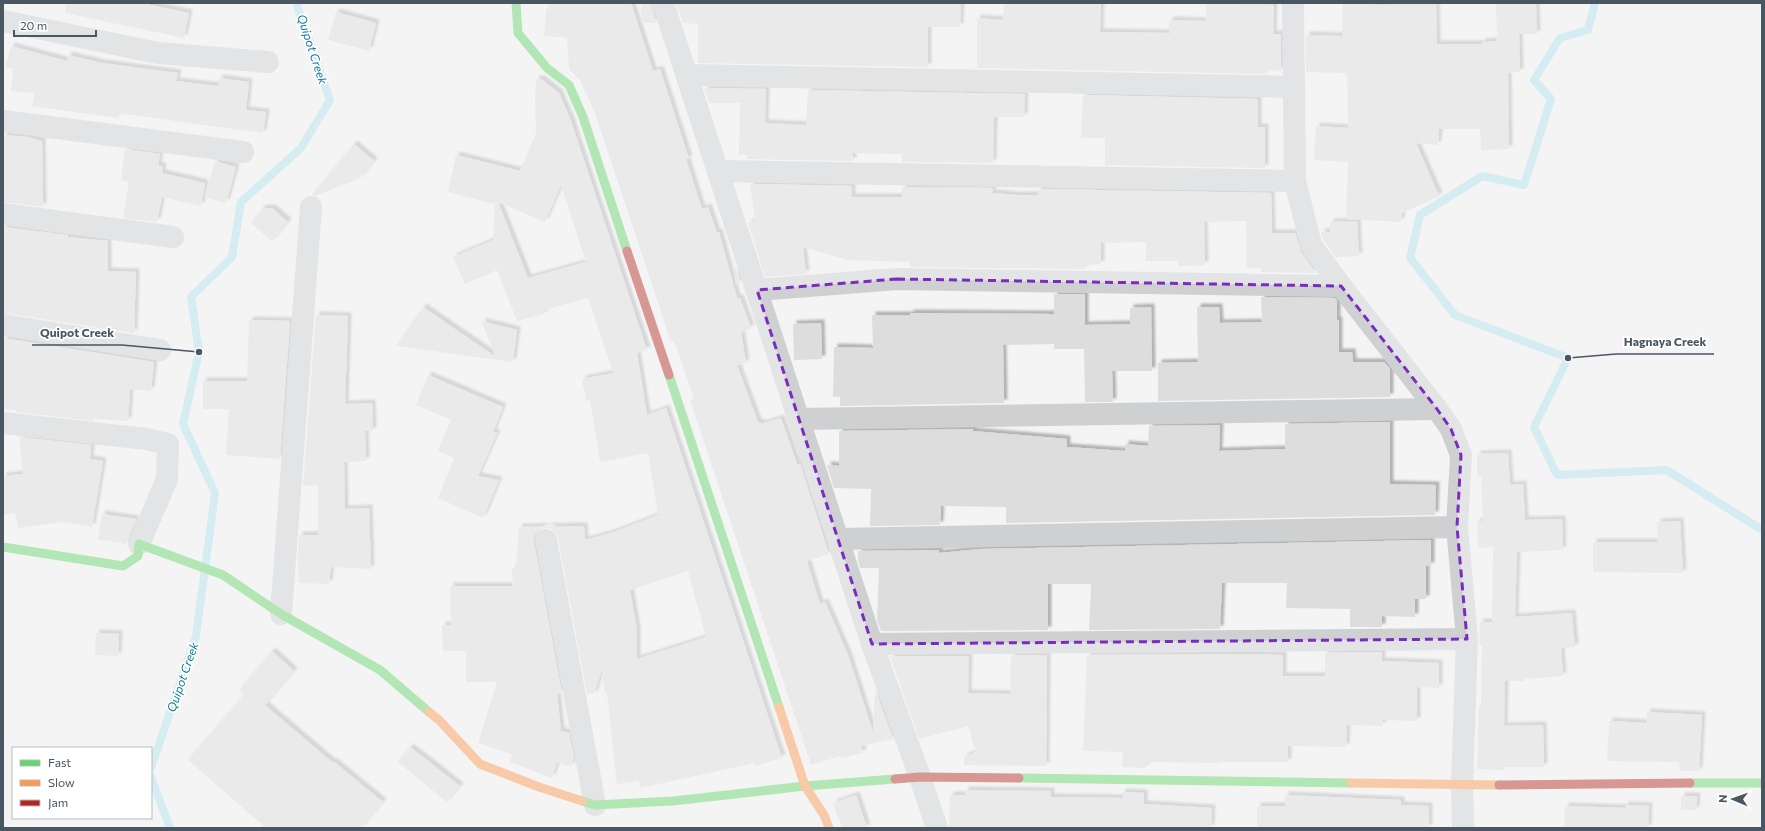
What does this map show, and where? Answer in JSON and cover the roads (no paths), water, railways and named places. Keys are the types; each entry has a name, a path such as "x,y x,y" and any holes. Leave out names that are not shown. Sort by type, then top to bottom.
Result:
{"street":[{"path":"516,3 518,34 547,68 568,84 583,117 805,786 824,815 829,828"},
{"path":"663,3 872,644 920,777 936,828"},
{"path":"1293,3 1295,181 1311,245 1437,409 1451,429 1461,454 1457,527 1467,639 1462,785 1463,828"},
{"path":"3,21 158,53 268,62"},
{"path":"687,75 1294,87"},
{"path":"3,121 243,152"},
{"path":"718,171 1295,181"},
{"path":"281,614 311,207"},
{"path":"3,214 173,237"},
{"path":"757,290 896,279 1341,286"},
{"path":"3,325 160,350"},
{"path":"799,419 1437,409"},
{"path":"3,423 146,439 168,444 166,479 139,544 138,556 123,566 3,547"},
{"path":"838,538 1457,527"},
{"path":"546,540 595,805"},
{"path":"139,544 223,575 281,614 380,670 440,721 480,764 540,787 595,805 673,801 805,786 920,777 1462,785 1762,783"},
{"path":"872,644 1467,639"}],"waterway":[{"name":"Quipot Creek","path":"152,765 196,636 215,493 183,424 199,352 191,297 232,257 241,202 301,148 330,100 297,6 298,3"},
{"path":"1595,3 1588,30 1560,38 1534,80 1551,99 1524,185 1482,176 1420,215 1410,258 1455,315 1568,358 1534,427 1557,475 1667,470 1762,530"},
{"name":"Quipot Creek","path":"152,780 170,828"}],"place":[{"name":"Quipot Creek","path":"199,352"},
{"name":"Hagnaya Creek","path":"1568,358"}]}
